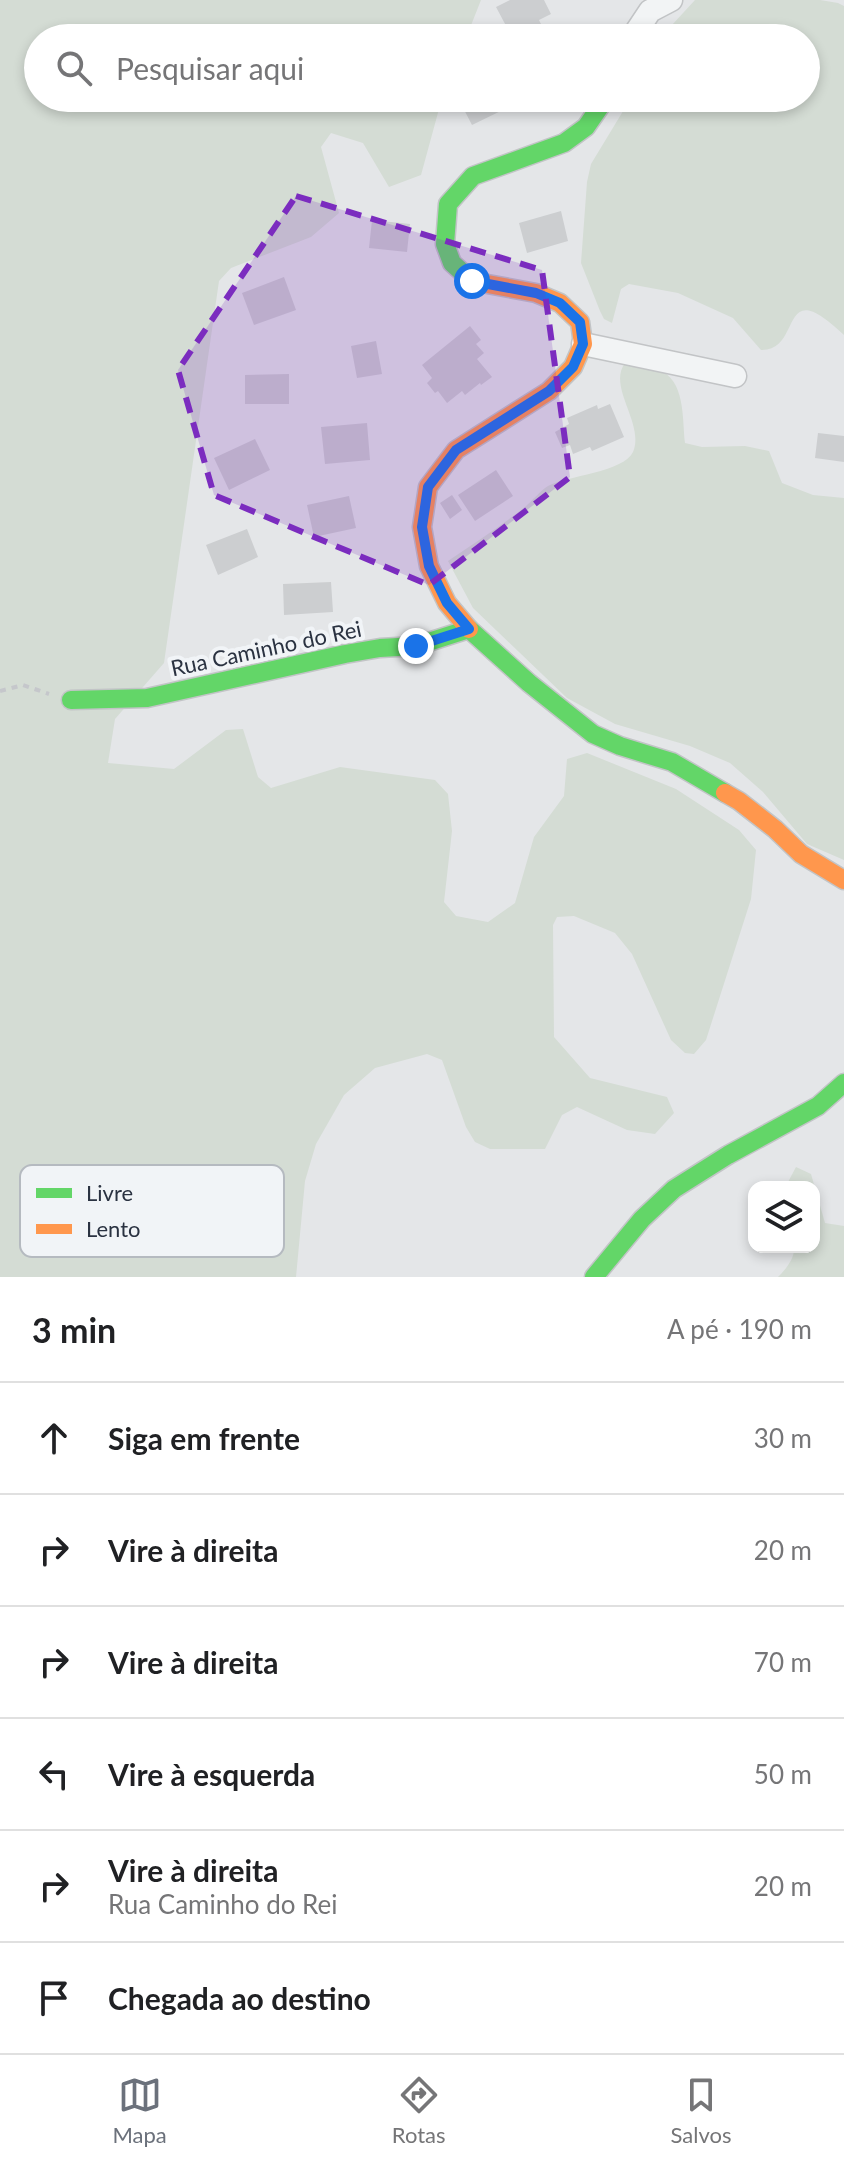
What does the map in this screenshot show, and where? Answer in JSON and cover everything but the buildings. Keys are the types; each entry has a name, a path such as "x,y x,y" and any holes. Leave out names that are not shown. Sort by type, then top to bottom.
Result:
{"street":[{"path":"641,24 650,11 671,0"},
{"path":"598,112 586,127 564,143 473,176 448,204 445,244 452,263 472,281 536,293 560,303 580,322 583,344 573,367 549,391 456,450 428,487 422,527 429,566 447,603 469,629 552,703 593,734 672,762 726,793 775,829 801,854 844,880"},
{"path":"583,344 735,376"},
{"name":"Rua Caminho do Rei","path":"71,700 147,698 345,654 416,646 469,629"},
{"path":"594,1277 642,1219 674,1189 728,1155 818,1106 844,1083"}],"path":[{"path":"0,691 23,685 71,700"}],"highlighted area":[{"path":"296,196 542,270 570,477 429,585 214,495 178,370"}],"shaded area":[{"path":"0,0 481,0 472,24 24,24 24,112 438,112 421,175 389,187 363,143 331,133 321,147 339,213 311,237 231,268 219,281 164,663 115,719 108,763 174,769 226,730 243,729 258,777 271,788 340,767 435,780 448,794 452,831 444,902 456,916 488,922 515,903 534,837 564,796 567,759 587,753 676,789 739,830 756,850 751,899 706,1040 694,1054 685,1053 671,1040 632,954 615,933 574,916 557,917 553,925 554,1037 590,1078 667,1097 674,1113 655,1134 627,1130 577,1107 562,1115 545,1149 490,1149 475,1142 466,1127 442,1060 427,1054 375,1068 344,1095 316,1144 305,1181 296,1277 0,1277"},
{"path":"695,0 820,0 844,6 844,335 823,317 809,310 800,312 783,339 774,347 761,350 733,318 678,293 629,284 621,289 612,323 604,319 581,263 587,182 591,164 623,112 820,112 820,24 673,24"},
{"path":"625,363 657,369 673,381 681,400 685,443 702,447 745,446 769,451 782,483 813,495 844,498 844,860 807,844 763,792 730,763 690,746 615,724 567,698 473,608 448,561 516,514 548,486 607,469 628,459 635,441 620,383"},
{"path":"796,1167 811,1174 813,1181 789,1181"},
{"path":"820,1206 825,1223 844,1226 844,1277 778,1277 793,1253 820,1253"}],"traffic: fast":[{"path":"482,283 472,281 452,263 445,244 448,204 473,176 564,143 586,127 596,112"},
{"path":"71,700 147,698 345,654 416,646 469,629 529,683 593,734 672,762 725,793"},
{"path":"594,1277 642,1219 674,1189 728,1155 818,1106 844,1083"}],"traffic: slow":[{"path":"469,629 447,603 429,566 422,527 428,487 456,450 549,391 573,367 583,344 580,322 560,303 536,293 482,283"},
{"path":"725,793 775,829 801,854 844,880"}],"route":[{"path":"416,646 469,629 447,603 429,566 422,527 428,487 456,450 549,391 573,367 583,344 580,322 560,303 536,293 472,281"}]}
